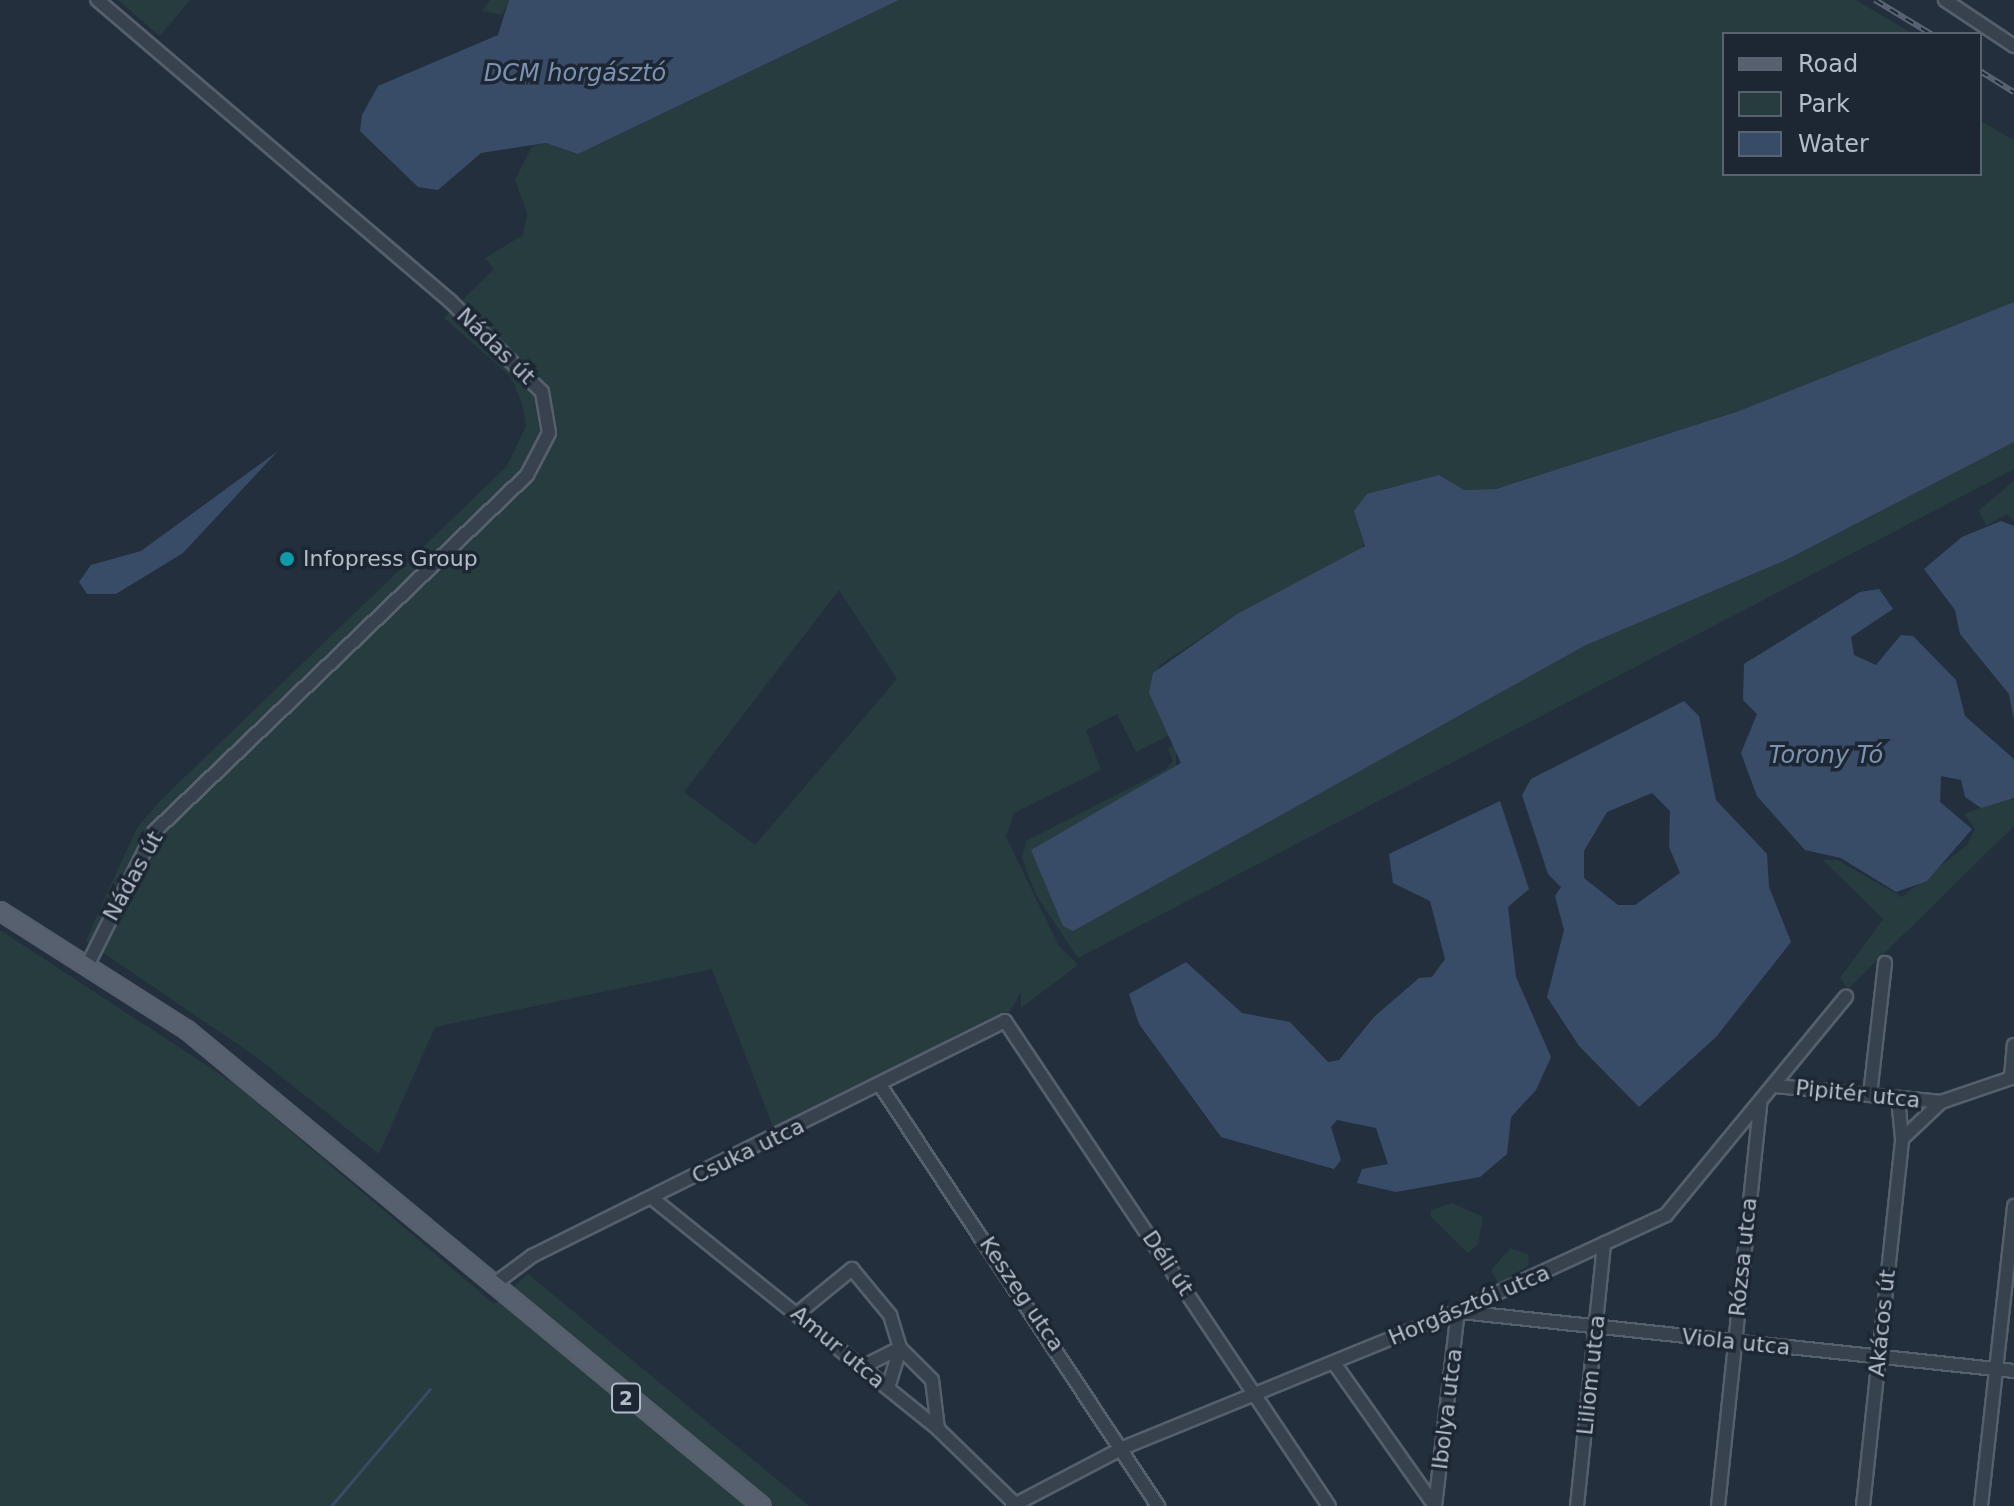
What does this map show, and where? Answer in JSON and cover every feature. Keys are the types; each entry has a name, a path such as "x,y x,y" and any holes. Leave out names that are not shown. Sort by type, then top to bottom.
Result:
{"main road":[{"name":"2","path":"0,911 89,962 305,1123 493,1285 762,1506"}],"street":[{"name":"Nádas út","path":"89,962 154,832 527,475 549,433 542,392 450,301 97,0"},
{"path":"1945,0 2014,46"},
{"path":"1870,1095 1885,963"},
{"name":"Horgásztói utca","path":"1013,1505 1125,1447 1254,1391 1334,1363 1458,1311 1666,1215 1776,1086 1846,997"},
{"name":"Csuka utca","path":"493,1285 532,1256 1005,1021"},
{"name":"Déli út","path":"1005,1021 1329,1506"},
{"path":"1902,1139 1941,1102 2012,1077 2014,1045"},
{"name":"Keszeg utca","path":"880,1085 1125,1447 1158,1506"},
{"name":"Pipitér utca","path":"1776,1086 1941,1102"},
{"name":"Akácos út","path":"1863,1506 1902,1139 1898,1098"},
{"name":"Rózsa utca","path":"1718,1506 1760,1104"},
{"name":"Amur utca","path":"652,1198 938,1429 1013,1505"},
{"path":"1981,1506 2014,1206"},
{"name":"Liliom utca","path":"1577,1506 1604,1243"},
{"path":"798,1313 852,1269 890,1315 900,1348 932,1380 938,1429"},
{"name":"Viola utca","path":"1458,1311 2014,1371"},
{"name":"Ibolya utca","path":"1435,1506 1458,1311"},
{"path":"862,1367 900,1348"},
{"path":"888,1388 900,1348"},
{"name":"Ibolya utca","path":"1334,1363 1435,1506"}],"green space":[{"path":"118,0 190,0 160,36"},
{"path":"490,0 509,0 502,15 482,11"},
{"path":"899,0 1856,0 1910,32 1722,32 1722,176 1982,176 1982,122 2014,140 2014,302 1739,411 1496,489 1464,490 1439,475 1387,489 1359,526 1366,542 1357,552 1237,614 1160,665 1149,693 1170,735 1136,752 1117,714 1086,730 1101,770 1014,813 1006,837 1059,946 1078,965 1021,1008 1021,992 1010,1011 774,1129 712,969 435,1027 379,1154 255,1056 86,941 137,828 161,800 507,466 526,426 522,403 511,377 444,318 494,269 485,258 523,235 527,213 515,180 532,147 546,143 578,154","holes":["839,590 897,679 755,845 684,792"]},
{"path":"2014,442 2014,469 1078,958 1036,895 1022,858 1026,841 1165,770 1173,761 1168,748 1176,744 1176,770 1031,850 1063,915 1584,646 1786,560"},
{"path":"2014,481 2014,521 2007,514 1986,526 1979,510"},
{"path":"2006,798 2014,800 2014,826 1848,989 1840,978 1883,919 1823,860 1837,860 1902,897 1967,845 1975,829 1964,814"},
{"path":"0,930 235,1084 494,1304 528,1274 809,1506 0,1506"},
{"path":"1452,1203 1483,1217 1478,1244 1468,1253 1431,1217 1431,1210"},
{"path":"1511,1248 1529,1255 1528,1266 1499,1284 1491,1270"}],"water":[{"name":"DCM horgásztó","path":"509,0 899,0 578,154 546,143 481,153 438,190 418,187 360,131 362,115 378,86 498,35"},
{"path":"2014,302 2014,442 1786,560 1584,646 1073,931 1063,926 1031,850 1181,763 1149,693 1153,673 1237,614 1365,546 1354,511 1367,494 1439,475 1464,490 1496,489 1739,411"},
{"path":"278,451 183,553 116,594 87,594 79,582 91,565 141,551"},
{"path":"2001,521 2014,526 2014,720 2009,694 1960,634 1955,610 1924,569 1962,537"},
{"name":"Torony Tó","path":"1879,589 1893,609 1851,637 1854,655 1876,665 1901,635 1913,636 1956,680 1965,716 2014,759 2014,798 1981,808 1965,797 1961,780 1941,776 1940,802 1972,829 1927,881 1896,892 1841,858 1805,850 1757,796 1741,753 1757,714 1743,700 1744,664 1860,592"},
{"path":"1684,701 1699,716 1716,800 1767,854 1769,887 1791,942 1716,1037 1639,1107 1579,1046 1547,997 1564,930 1555,896 1561,887 1548,874 1522,795 1531,779","holes":["1652,793 1670,811 1669,847 1680,873 1635,905 1618,905 1584,878 1584,851 1607,812"]},
{"path":"1500,801 1529,889 1508,907 1516,977 1551,1057 1536,1090 1511,1117 1507,1154 1480,1177 1396,1192 1357,1183 1362,1169 1388,1164 1376,1128 1337,1120 1331,1127 1341,1160 1334,1169 1221,1137 1139,1024 1129,994 1186,962 1242,1013 1290,1022 1328,1062 1339,1060 1374,1017 1419,978 1432,977 1445,959 1430,901 1393,883 1389,854"}],"waterway":[{"path":"331,1506 430,1389"}],"railway":[{"path":"1875,0 1928,32"},
{"path":"1982,72 2014,92"}],"place":[{"name":"Infopress Group","path":"287,559"}]}
